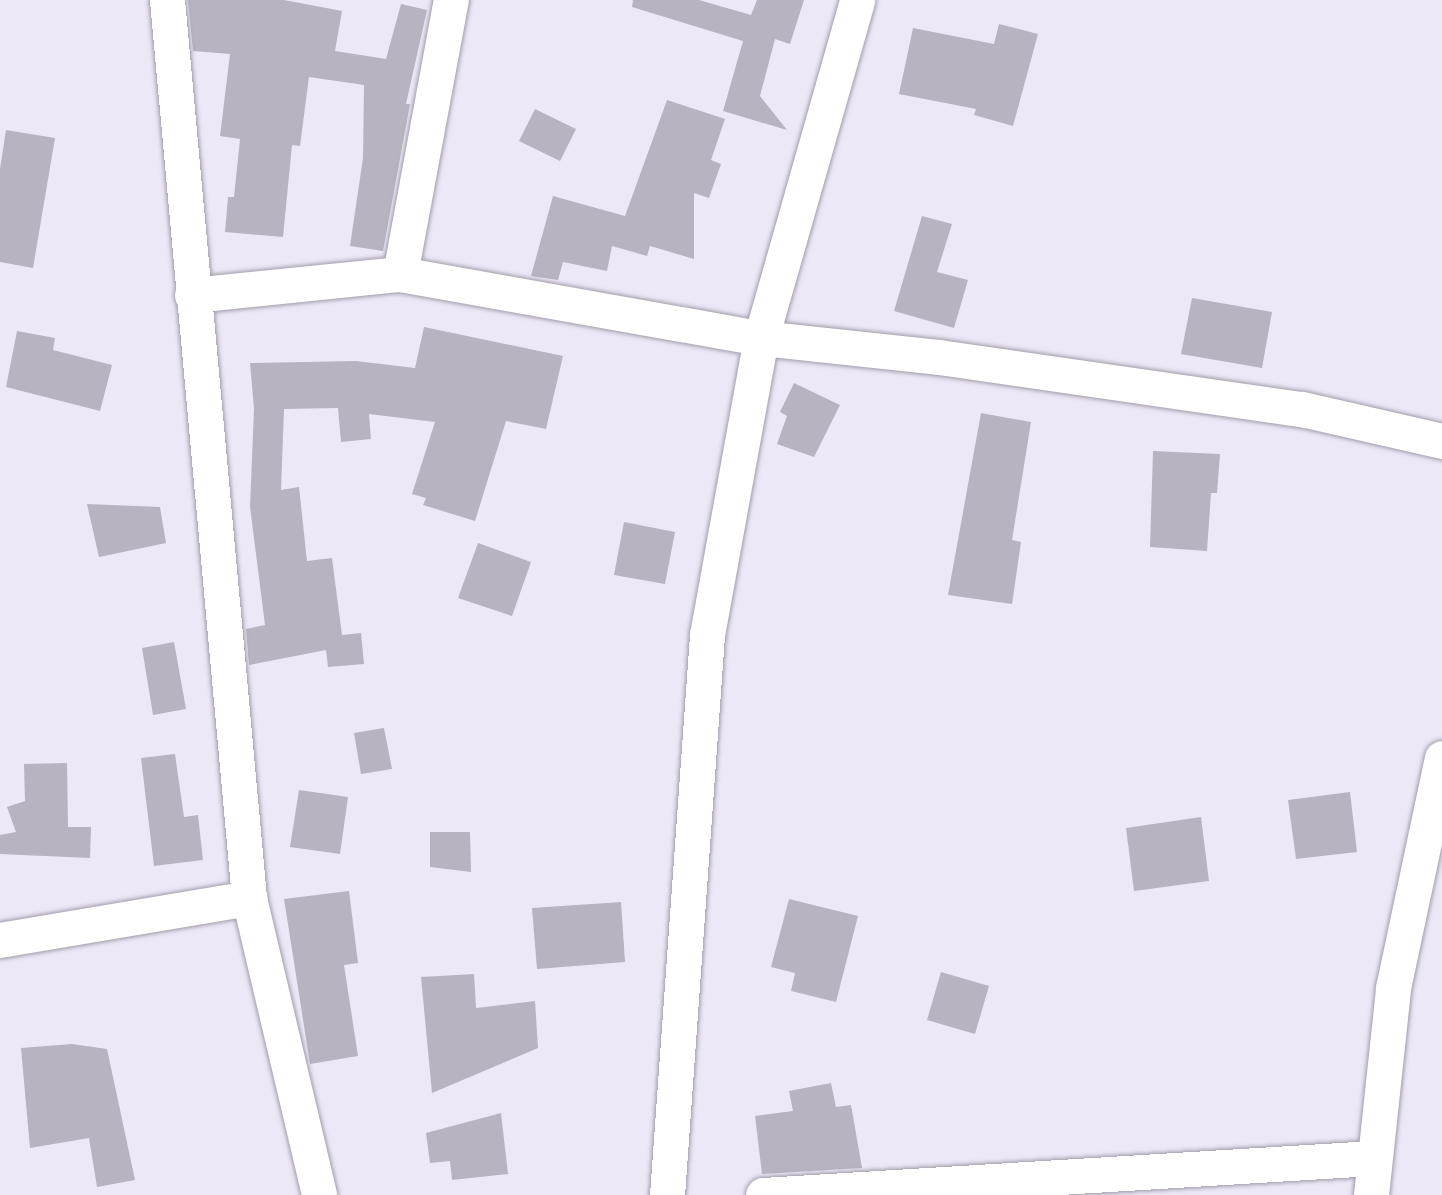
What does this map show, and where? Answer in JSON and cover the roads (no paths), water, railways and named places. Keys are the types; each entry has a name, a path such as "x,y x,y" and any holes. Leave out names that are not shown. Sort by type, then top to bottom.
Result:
{"street":[{"path":"168,0 249,898 319,1195"},
{"path":"400,274 451,0"},
{"path":"667,1195 706,635 761,338 857,0"},
{"path":"192,295 400,274 761,338 939,357 1302,409 1442,441"},
{"path":"1371,1195 1392,988 1442,758"},
{"path":"0,940 249,898"},
{"path":"763,1195 1373,1158"}]}
